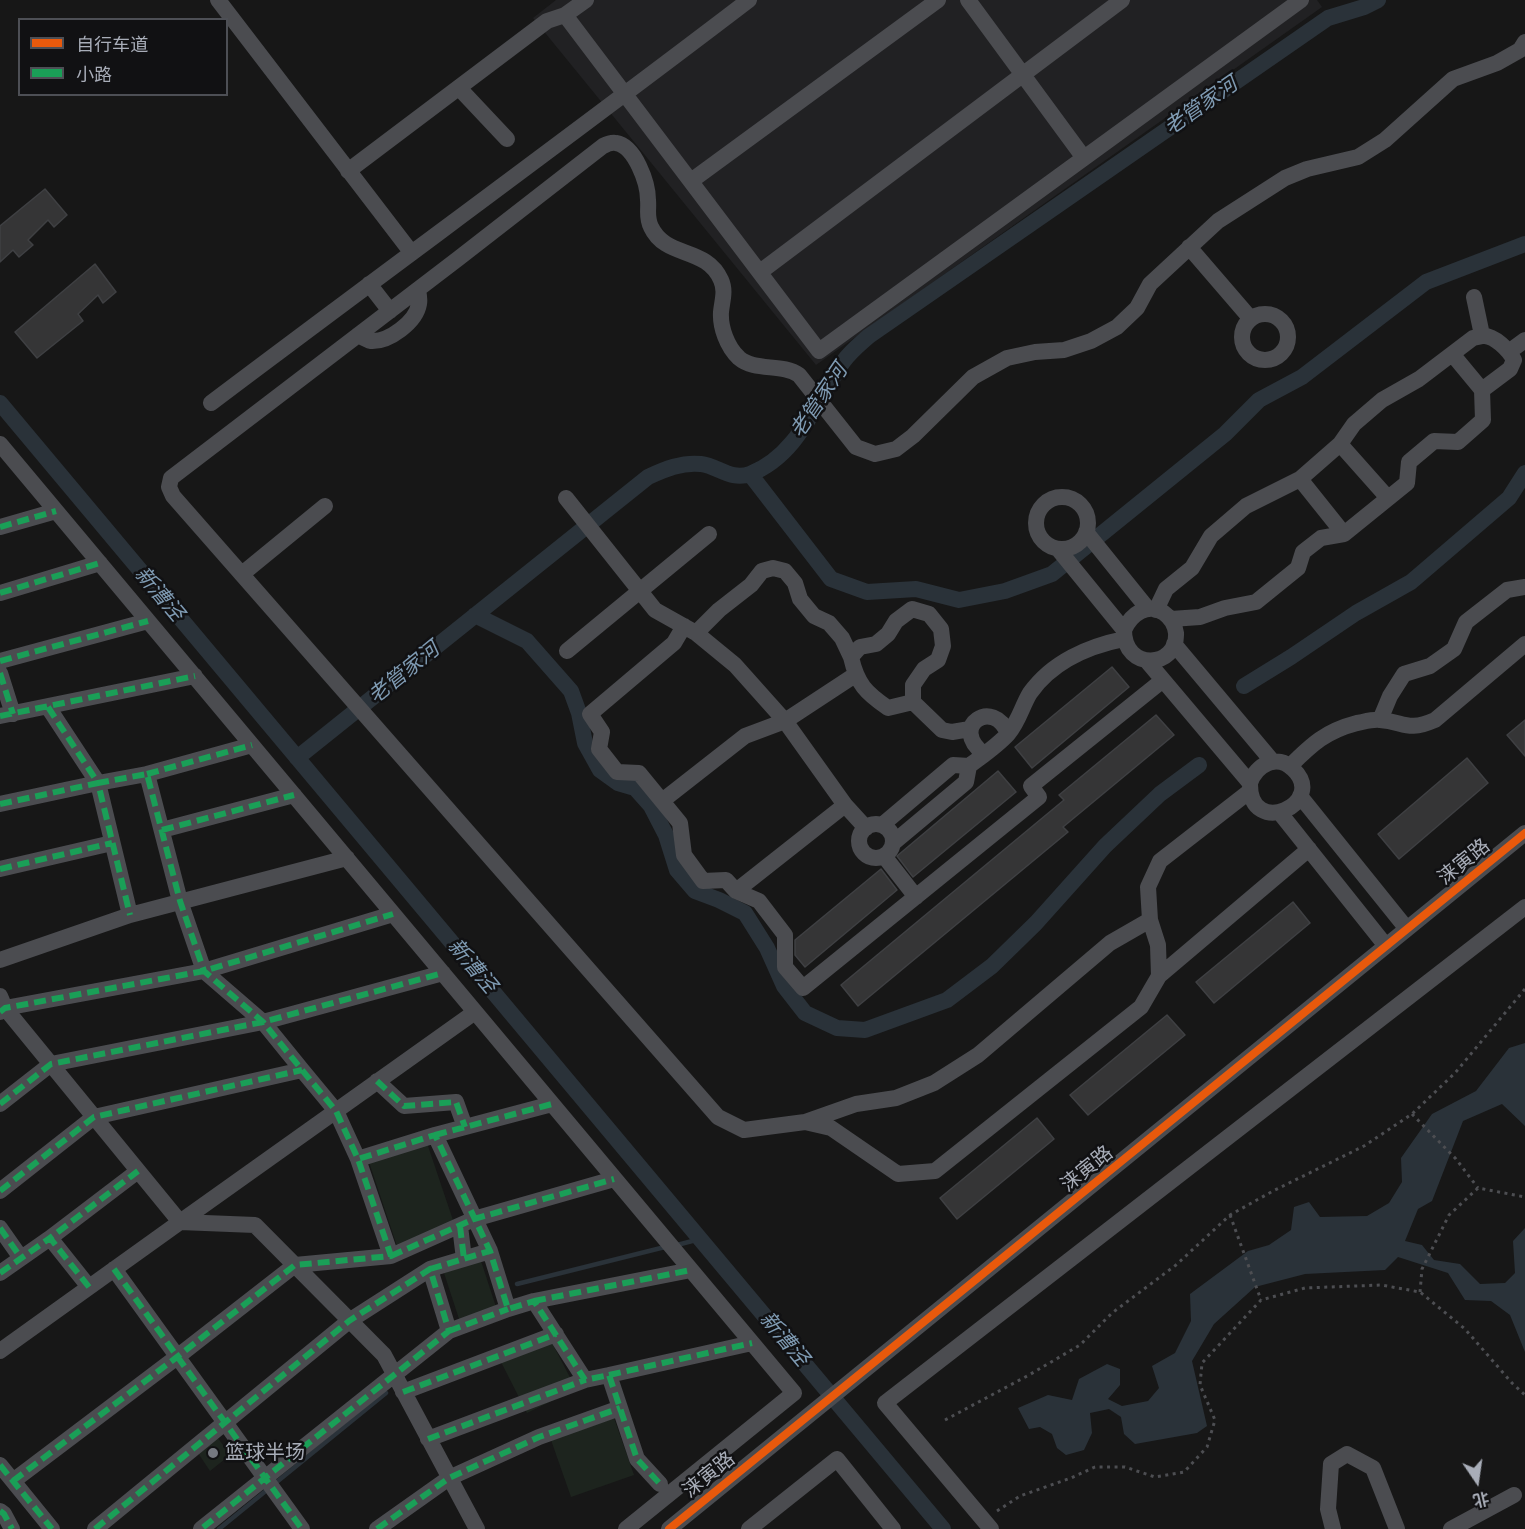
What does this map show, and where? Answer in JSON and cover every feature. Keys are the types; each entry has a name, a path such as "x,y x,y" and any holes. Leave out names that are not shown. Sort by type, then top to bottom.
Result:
{"street":[{"path":"218,0 411,252"},
{"path":"348,171 548,21 565,15 586,0"},
{"path":"691,181 938,0"},
{"path":"968,0 1084,158"},
{"path":"760,272 1122,0"},
{"path":"565,15 819,351 1301,0"},
{"path":"211,403 625,94 737,3"},
{"path":"1150,920 1110,943 978,1055 934,1083 896,1098 856,1104 805,1122 744,1130 718,1118 173,496 169,487 171,478 603,146 614,142 624,146 636,160 645,179 648,199 647,216 657,236 672,248 706,261 716,271 722,282 724,293 721,313 722,327 732,350 740,359 749,364 793,370 800,375 856,447 875,454 896,449 913,436 974,377 1006,358 1035,352 1064,350 1091,341 1117,327 1137,308 1150,284 1189,247 1218,221 1267,189 1307,169 1358,157 1385,140 1453,79 1497,63 1523,49"},
{"path":"459,88 507,139"},
{"path":"1189,247 1251,319"},
{"path":"369,284 390,311"},
{"path":"358,335 369,341 383,340 404,327 417,312 420,302 418,290"},
{"path":"1474,297 1482,336"},
{"path":"969,766 953,765 905,806 860,836 861,847 868,856 878,858 966,782 969,766 1008,734 1021,716 1029,694 1045,677 1076,655 1124,634 1132,616 1152,609 1166,589 1192,568 1211,536 1246,506 1300,479 1340,444 1354,424 1382,400 1419,379 1473,339 1482,336 1490,337 1516,357"},
{"path":"1482,390 1510,369 1525,340"},
{"path":"1171,619 1200,617 1225,608 1256,602 1298,568 1303,552 1321,538 1344,534 1407,483 1409,462 1434,441 1458,442 1483,420 1482,390 1453,355"},
{"path":"0,444 794,1393 626,1529"},
{"path":"1340,444 1388,498"},
{"path":"1300,479 1344,534"},
{"path":"566,498 655,610 690,629 735,665 784,721 845,805 874,826 891,832 888,850 916,897"},
{"path":"1147,661 1163,657 1170,651 1176,635 1171,619 1164,613 1152,609 1086,532 1086,515 1076,501 1068,498 1051,499 1039,510 1036,527 1044,541 1058,549 1077,571 1124,634 1132,653 1147,661 1163,680 1250,787 1257,806 1272,813 1289,810 1300,796 1302,788 1300,779 1296,771 1281,762 1273,762 1258,768 1252,775 1250,787 1160,861 1148,887 1150,920 1158,945 1159,976"},
{"path":"242,574 325,506"},
{"path":"0,527 56,511"},
{"path":"1058,549 1075,545 1086,532"},
{"path":"567,651 710,534"},
{"path":"0,593 100,563"},
{"path":"913,702 888,708 868,694 855,675 851,657 842,638 829,622 814,616 800,599 795,583 785,571 773,568 762,571 752,585 690,629 590,714 602,732 599,749 617,772 639,774 680,823 684,855 703,880 726,880 736,891 759,901 785,935 785,967 803,988 1039,797 1031,786 1163,680"},
{"path":"1380,720 1390,696 1404,674 1430,666 1446,655 1454,649 1466,622 1507,590 1525,587"},
{"path":"851,657 860,647 876,645 888,634 896,621 912,609 929,614 940,629 943,646 938,660 924,669 913,685 913,702 942,730 952,732 970,729"},
{"path":"0,661 148,621"},
{"path":"1174,644 1273,762"},
{"path":"1290,766 1318,739 1337,729 1380,720 1406,727 1421,726 1435,720 1525,644"},
{"path":"0,673 6,715 195,676"},
{"path":"662,801 745,735 784,721 855,675"},
{"path":"48,706 98,783 130,915"},
{"path":"984,754 970,740 970,729 976,721 986,716 996,717 1004,724 1008,734"},
{"path":"0,804 147,774 252,745"},
{"path":"147,774 180,902 204,971 263,1022 336,1111 357,1159 391,1256"},
{"path":"162,830 294,795"},
{"path":"1300,796 1407,929"},
{"path":"736,891 845,805"},
{"path":"905,806 919,822"},
{"path":"1280,813 1386,946"},
{"name":"涞寅路","path":"669,1529 1525,833"},
{"path":"0,869 112,843"},
{"path":"805,1122 831,1128 898,1174 935,1171 1141,1007 1159,976 1309,849"},
{"path":"0,960 130,915 347,858"},
{"path":"991,1529 885,1403 1525,908"},
{"path":"2,1005 204,971 393,914"},
{"path":"0,1104 51,1064 263,1022 443,973"},
{"path":"2,1005 180,1222 255,1225 384,1356 477,1529"},
{"path":"0,1351 475,1012"},
{"path":"0,1191 94,1117 302,1070"},
{"path":"377,1081 404,1106 456,1102 465,1127"},
{"path":"357,1159 435,1135 552,1104"},
{"path":"435,1135 467,1222 490,1251 508,1309"},
{"path":"0,1273 138,1171"},
{"path":"13,1481 295,1265 391,1256 467,1222 614,1179"},
{"path":"464,1258 467,1222"},
{"path":"0,1228 21,1258"},
{"path":"50,1238 89,1287"},
{"path":"95,1529 349,1321 430,1269 490,1251"},
{"path":"114,1269 302,1529"},
{"path":"430,1269 449,1331"},
{"path":"201,1529 270,1485 394,1374 449,1331 534,1301 691,1269"},
{"path":"534,1301 585,1380"},
{"path":"403,1392 556,1334"},
{"path":"428,1439 585,1380 752,1343"},
{"path":"609,1375 637,1459 660,1484"},
{"path":"377,1529 449,1478 538,1437 620,1408"},
{"path":"1333,1529 1328,1509 1331,1464 1347,1454 1373,1468 1397,1529"},
{"path":"749,1529 837,1459 885,1526"},
{"path":"0,1465 52,1529"},
{"path":"1451,1529 1514,1495"},
{"path":"0,1511 12,1529"}],"path":[{"path":"945,1420 1080,1345 1112,1313 1176,1265 1230,1215 1364,1146 1412,1114 1455,1073 1525,989"},
{"path":"1412,1114 1456,1159 1478,1188 1525,1197"},
{"path":"1420,1292 1422,1269 1449,1215 1478,1188"},
{"path":"1230,1215 1261,1300"},
{"path":"997,1511 1020,1496 1095,1467 1125,1467 1155,1477 1184,1472 1207,1447 1215,1420 1200,1386 1202,1363 1261,1300 1305,1288 1382,1285 1420,1292 1465,1329 1525,1395"}],"shaded area":[{"path":"556,0 1317,0 1322,7 816,365 533,18"},
{"path":"1525,1043 1525,1126 1502,1104 1463,1121 1432,1201 1418,1209 1405,1241 1422,1245 1434,1260 1460,1264 1480,1284 1505,1283 1515,1273 1513,1241 1525,1228 1525,1352 1510,1315 1491,1301 1465,1300 1448,1273 1398,1257 1385,1270 1305,1274 1255,1287 1214,1324 1192,1361 1207,1426 1197,1433 1135,1444 1124,1434 1121,1417 1109,1409 1090,1413 1092,1433 1084,1450 1066,1455 1057,1448 1052,1434 1040,1427 1029,1429 1018,1408 1048,1395 1072,1400 1079,1379 1107,1364 1120,1369 1120,1385 1108,1399 1122,1406 1148,1401 1159,1388 1152,1366 1175,1353 1191,1321 1190,1294 1248,1251 1269,1245 1291,1230 1294,1207 1309,1202 1320,1217 1367,1216 1389,1203 1402,1182 1401,1158 1432,1114 1476,1091 1509,1048"},
{"path":"427,1143 457,1232 399,1252 369,1162"},
{"path":"481,1261 498,1313 461,1325 444,1273"},
{"path":"549,1337 576,1389 527,1413 501,1362"},
{"path":"614,1418 634,1475 571,1497 551,1440"},
{"name":"篮球半场","path":"215,1434 230,1455 210,1471 196,1450"}],"building":[{"path":"45,189 67,215 54,227 48,220 28,240 33,245 19,257 13,250 0,262 0,226"},
{"path":"95,264 116,292 103,303 98,295 78,314 83,321 37,358 15,332"},
{"path":"1112,667 1129,687 1032,768 1015,747"},
{"path":"1156,715 1174,735 1063,827 1068,832 858,1006 841,985 1064,800 1059,795"},
{"path":"1525,720 1525,756 1507,735"},
{"path":"1467,758 1488,783 1399,859 1378,834"},
{"path":"998,771 1016,792 913,877 897,856"},
{"path":"881,869 897,890 805,967 795,955 795,940"},
{"path":"1293,902 1310,923 1214,1003 1196,982"},
{"path":"1167,1015 1185,1035 1088,1115 1070,1095"},
{"path":"1037,1118 1054,1139 957,1219 940,1198"}],"waterway":[{"name":"老管家河","path":"297,758 648,477 687,464 707,465 737,476 750,474 767,465 794,441 843,362 869,336 1328,18 1364,7 1378,0"},
{"path":"750,474 831,579 867,592 916,589 959,600 1005,591 1052,574 1225,434 1259,400 1302,377 1426,282 1525,244"},
{"name":"新漕泾","path":"0,403 943,1529"},
{"path":"1244,686 1356,613 1411,582 1509,498 1525,473"},
{"path":"475,615 527,641 571,691 579,713 585,743 600,770 618,783 635,788 651,806 666,835 677,870 695,891 745,913 767,948 784,986 805,1013 837,1028 865,1030 947,1000 992,966 1036,923 1105,846 1160,794 1199,765"},
{"path":"677,1245 700,1239"},
{"path":"517,1284 665,1247"},
{"path":"219,1529 386,1393"}],"marked path":[{"path":"0,527 56,511"},
{"path":"0,593 100,563"},
{"path":"0,661 148,621"},
{"path":"0,673 13,714"},
{"path":"0,716 195,676"},
{"path":"48,707 98,783 147,774 180,901 204,971 263,1022 336,1111 358,1159 435,1135 490,1251 508,1309 534,1301 585,1380 609,1375 637,1459 660,1484"},
{"path":"147,774 252,745"},
{"path":"0,804 98,783 130,915"},
{"path":"162,830 294,795"},
{"path":"0,869 112,843"},
{"path":"0,1012 5,1008 204,971 393,914"},
{"path":"0,1104 51,1064 263,1022 443,973"},
{"path":"0,1191 94,1117 302,1070"},
{"path":"377,1081 404,1106 456,1102 465,1127"},
{"path":"435,1135 552,1104"},
{"path":"13,1481 295,1265 391,1256 358,1159"},
{"path":"89,1287 50,1238 138,1171"},
{"path":"391,1256 474,1219 614,1179"},
{"path":"460,1226 464,1259"},
{"path":"0,1228 21,1258"},
{"path":"0,1273 50,1238"},
{"path":"430,1269 490,1251"},
{"path":"114,1269 302,1529"},
{"path":"95,1529 349,1321 430,1269 449,1331 201,1529"},
{"path":"534,1301 691,1270"},
{"path":"449,1331 508,1309"},
{"path":"403,1392 556,1334"},
{"path":"609,1375 752,1343"},
{"path":"428,1439 585,1380"},
{"path":"377,1529 449,1478 539,1437 620,1408"},
{"path":"0,1465 52,1529"},
{"path":"0,1511 12,1529"}],"cycle path":[{"path":"669,1529 1525,833"}],"place":[{"name":"篮球半场","path":"213,1453"}]}
